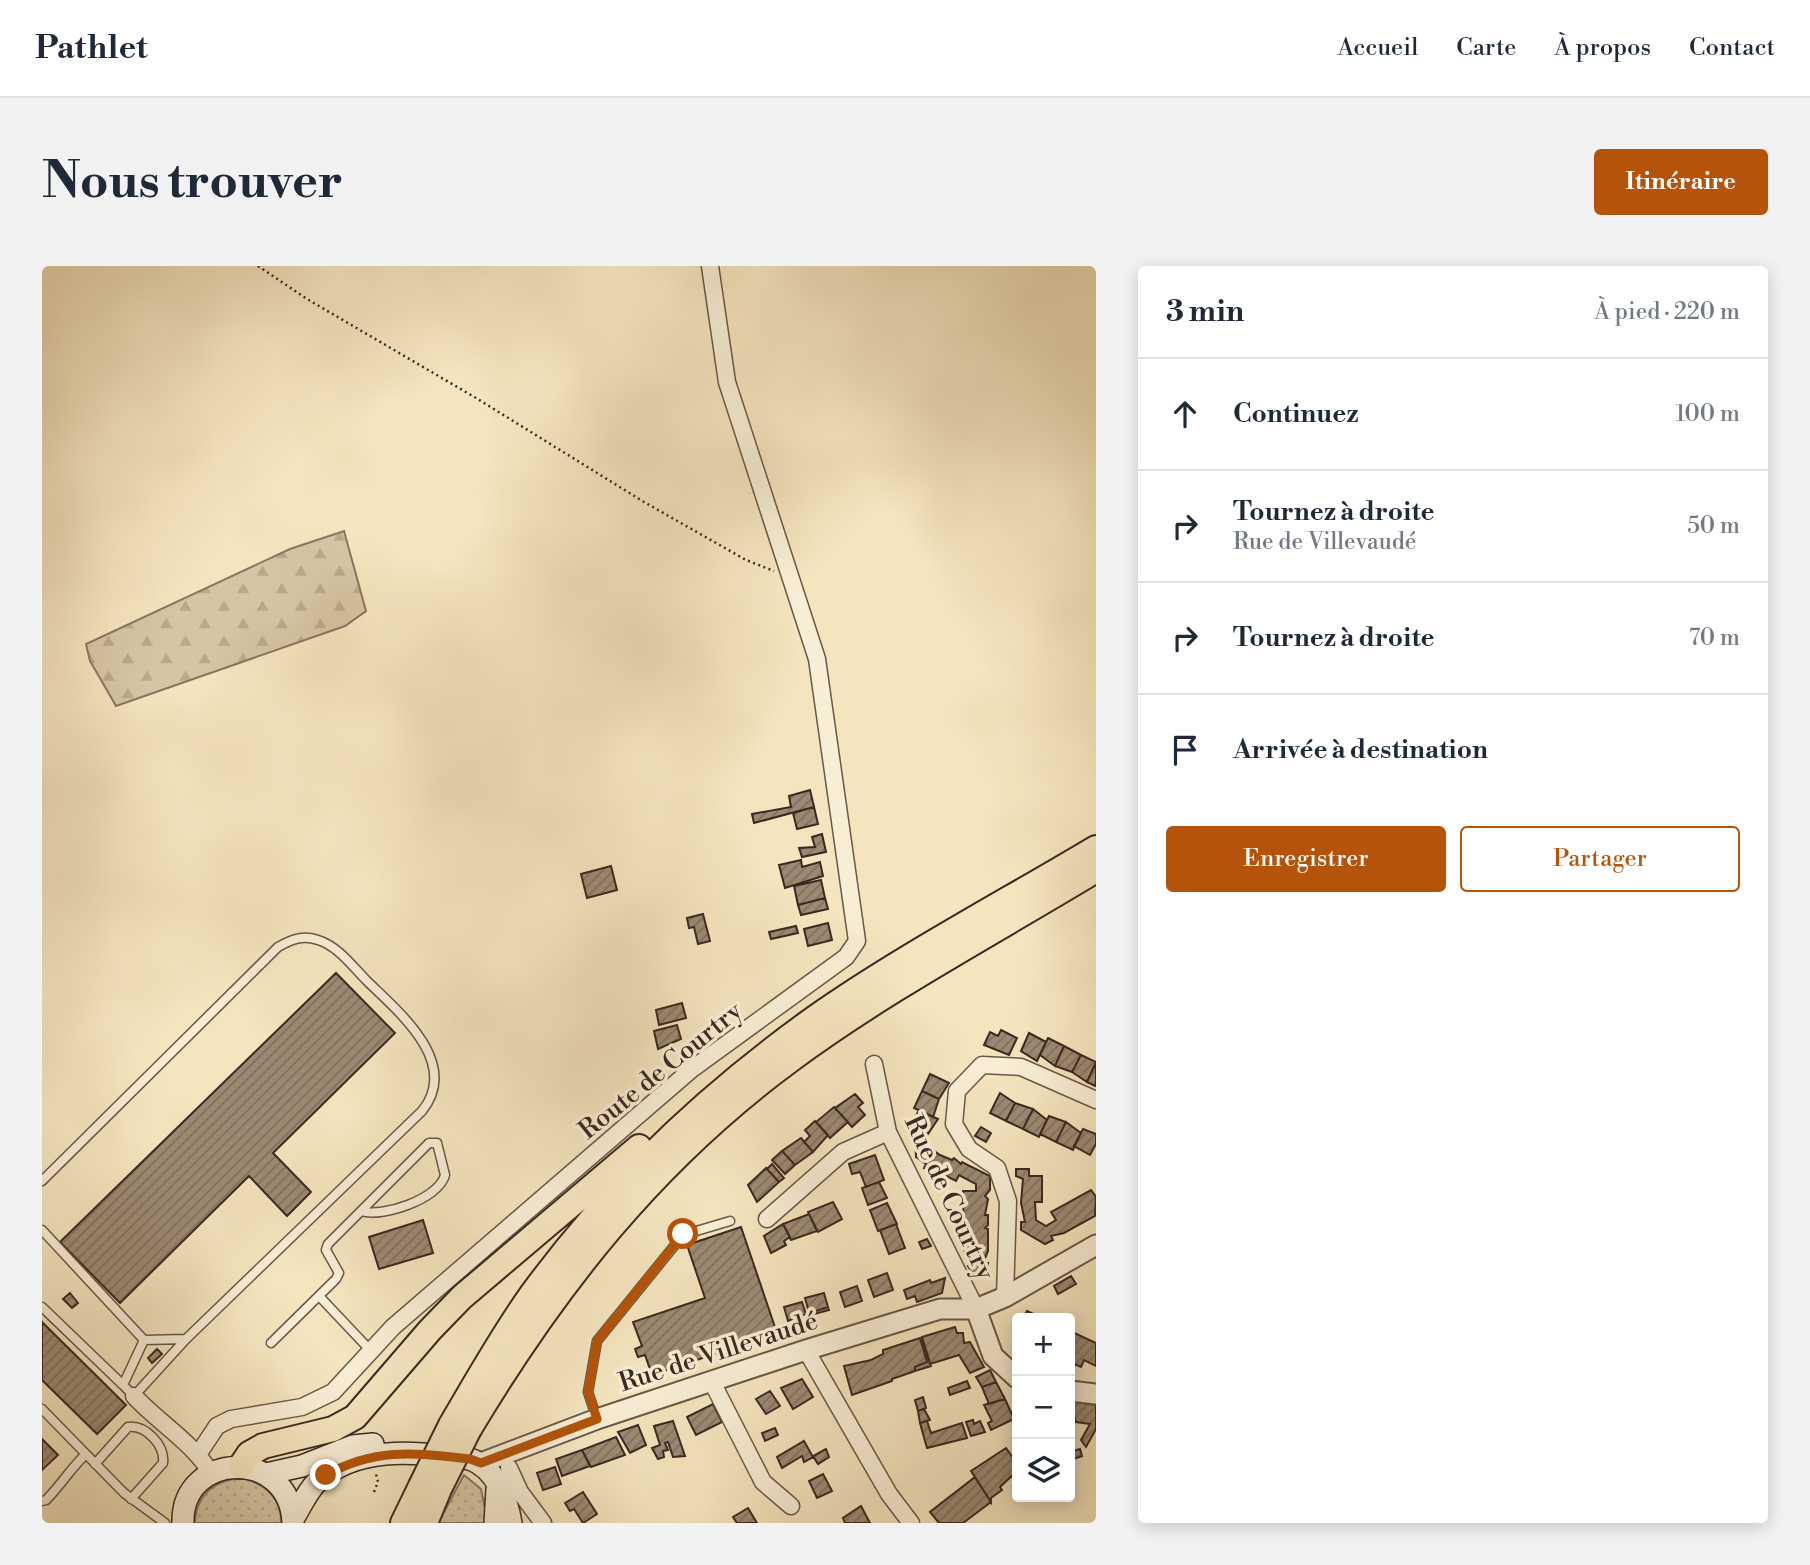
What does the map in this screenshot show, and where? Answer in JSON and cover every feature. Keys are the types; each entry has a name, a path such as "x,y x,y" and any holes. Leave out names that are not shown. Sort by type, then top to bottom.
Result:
{"highway":[{"path":"403,1523 430,1488 502,1339 591,1220 660,1146 742,1073 817,1016 1096,848"},
{"path":"460,1427 547,1306 605,1232 674,1158 756,1087 824,1036 1096,870"},
{"path":"241,1466 249,1454 263,1446 333,1429 355,1417 430,1330 463,1297 703,1092 742,1073"},
{"path":"425,1523 430,1488"}],"main road":[{"path":"266,1474 302,1466 353,1446 377,1444 398,1452"},
{"path":"293,1521 314,1485 326,1475 361,1458 398,1452 470,1459 503,1476"},
{"path":"183,1523 188,1498 198,1484 211,1473 241,1466 266,1474 286,1493 293,1521"},
{"path":"495,1523 503,1476"},
{"path":"503,1476 511,1523"}],"street":[{"path":"710,266 727,382 788,572"},
{"name":"Route de Courtry","path":"199,1453 217,1426 231,1419 302,1407 326,1396 393,1326 692,1069 853,949 857,940 856,931 825,699 817,659 788,572"},
{"name":"Rue de Courtry","path":"874,1064 888,1132 976,1309"},
{"path":"1005,1297 1008,1201 997,1168 969,1149 954,1124 957,1091 982,1065 1021,1068 1096,1100"},
{"path":"767,1219 843,1152 888,1132"},
{"path":"1015,1376 993,1356 976,1309 1005,1297 1096,1245"},
{"name":"Rue de Villevaudé","path":"481,1463 597,1419 806,1350 940,1309 976,1309"},
{"path":"806,1350 889,1494 910,1522"},
{"path":"711,1380 763,1482 791,1506"},
{"path":"129,1390 153,1417 199,1453 211,1473"},
{"path":"1075,1392 1096,1394"},
{"path":"503,1476 520,1492 543,1523"}],"lane":[{"path":"42,1181 278,947 289,940 306,937 334,948 410,1024 425,1045 432,1066 433,1088 427,1104 186,1339 129,1390"},
{"path":"271,1343 339,1273 326,1250 328,1244 361,1211 429,1143 437,1143 445,1175 427,1197 376,1213 361,1211"},
{"path":"597,1419 588,1392 597,1341 683,1234 730,1221"},
{"path":"42,1230 144,1340 186,1339"},
{"path":"319,1296 371,1351"},
{"path":"42,1307 129,1390"},
{"path":"129,1390 144,1340"},
{"path":"42,1409 131,1499 165,1523"},
{"path":"95,1464 128,1427 142,1429 153,1438 162,1450 163,1463 131,1499"},
{"path":"42,1500 46,1500 67,1479 73,1466 86,1454"}],"path":[{"path":"258,266 318,306 476,398 644,502 768,571 788,572"}],"green space":[{"path":"344,531 366,611 345,626 116,706 90,661 86,644 290,549"},
{"path":"464,1475 481,1489 488,1523 438,1523"},
{"path":"243,1478 271,1493 279,1506 281,1523 195,1523 199,1504 209,1490 224,1481"}],"building":[{"path":"810,790 814,807 754,823 752,814 791,807 789,796"},
{"path":"814,807 818,824 797,829 793,813"},
{"path":"822,834 826,852 802,857 799,848 815,847 812,837"},
{"path":"801,860 802,867 820,862 823,876 785,888 779,865"},
{"path":"611,866 617,890 587,898 581,874"},
{"path":"821,880 825,898 798,905 794,886"},
{"path":"825,898 828,909 801,915 798,905"},
{"path":"703,914 710,941 698,944 694,927 689,928 687,918"},
{"path":"828,923 832,940 808,946 804,929"},
{"path":"796,926 798,933 771,939 769,932"},
{"path":"336,973 395,1033 273,1153 311,1192 287,1216 249,1176 120,1303 60,1242"},
{"path":"682,1003 686,1018 659,1025 656,1010"},
{"path":"677,1025 681,1039 658,1049 654,1031"},
{"path":"1001,1030 1017,1038 1009,1055 984,1045 990,1032 998,1036"},
{"path":"1029,1033 1046,1042 1037,1061 1021,1051"},
{"path":"1048,1038 1064,1046 1055,1066 1040,1055"},
{"path":"1064,1046 1081,1055 1072,1072 1055,1066"},
{"path":"1081,1055 1096,1062 1087,1082 1072,1072"},
{"path":"1096,1063 1096,1084 1095,1086 1087,1082"},
{"path":"930,1074 949,1083 939,1099 922,1091"},
{"path":"922,1091 939,1099 933,1117 914,1108"},
{"path":"1000,1093 1015,1103 1006,1121 990,1113"},
{"path":"855,1094 863,1103 858,1107 865,1115 852,1127 835,1108"},
{"path":"1015,1103 1033,1109 1023,1129 1006,1121"},
{"path":"834,1107 848,1122 830,1138 816,1122"},
{"path":"1033,1109 1047,1120 1039,1137 1023,1129"},
{"path":"919,1110 938,1119 928,1134 911,1126"},
{"path":"1049,1116 1066,1122 1056,1142 1040,1134"},
{"path":"815,1121 828,1135 813,1152 804,1142 810,1136 805,1130"},
{"path":"1066,1122 1081,1133 1073,1150 1056,1142"},
{"path":"981,1127 991,1133 986,1142 975,1136"},
{"path":"1083,1129 1096,1134 1096,1144 1090,1155 1074,1146"},
{"path":"915,1137 927,1137 930,1148 940,1155 952,1160 954,1158 961,1164 962,1162 990,1176 990,1190 985,1196 988,1199 985,1215 988,1215 988,1225 985,1228 988,1229 988,1251 983,1263 988,1263 987,1271 975,1278 968,1266 973,1263 973,1251 964,1251 963,1191 976,1191 976,1184 959,1175 956,1181 944,1175 946,1171 940,1168 936,1175 924,1168 926,1164 916,1157"},
{"path":"801,1138 813,1152 795,1165 782,1151"},
{"path":"782,1151 795,1165 785,1174 772,1160"},
{"path":"875,1155 884,1180 866,1187 860,1172 852,1174 849,1164"},
{"path":"772,1164 784,1178 779,1182 767,1169"},
{"path":"766,1168 779,1182 757,1202 748,1185"},
{"path":"1016,1169 1029,1169 1029,1176 1042,1176 1042,1202 1035,1202 1036,1220 1046,1226 1056,1220 1051,1212 1091,1190 1096,1197 1095,1216 1064,1233 1051,1236 1053,1240 1045,1244 1021,1230 1021,1222 1025,1222 1021,1203 1023,1179 1016,1176"},
{"path":"879,1182 887,1198 868,1205 862,1188"},
{"path":"833,1202 842,1219 818,1232 808,1212"},
{"path":"887,1203 897,1224 878,1231 870,1210"},
{"path":"809,1214 817,1231 791,1240 783,1224"},
{"path":"423,1220 433,1253 379,1269 369,1237"},
{"path":"783,1224 790,1237 784,1241 786,1245 771,1253 764,1236"},
{"path":"896,1224 905,1248 889,1254 880,1230"},
{"path":"741,1227 777,1333 652,1375 645,1355 638,1357 635,1349 642,1346 633,1322 705,1298 687,1245"},
{"path":"927,1239 931,1246 922,1249 919,1242"},
{"path":"887,1273 893,1290 874,1297 868,1280"},
{"path":"1071,1276 1076,1284 1058,1294 1054,1286"},
{"path":"945,1278 942,1293 917,1302 915,1296 907,1299 904,1290 930,1280 931,1283"},
{"path":"857,1286 862,1301 845,1307 840,1292"},
{"path":"70,1293 78,1303 72,1308 63,1299"},
{"path":"824,1293 828,1307 809,1313 805,1298"},
{"path":"802,1302 806,1314 788,1321 784,1307"},
{"path":"828,1307 829,1310 810,1315 809,1313"},
{"path":"42,1322 126,1405 97,1434 42,1380"},
{"path":"955,1327 957,1333 963,1333 964,1343 970,1342 984,1367 970,1373 959,1355 930,1364 922,1337"},
{"path":"1075,1333 1096,1343 1096,1366 1084,1360 1081,1367 1075,1364"},
{"path":"922,1337 931,1366 915,1371 915,1367 927,1362"},
{"path":"920,1338 927,1362 915,1367 915,1371 852,1395 844,1366 871,1360 883,1354 883,1350"},
{"path":"157,1349 162,1354 152,1363 148,1358"},
{"path":"990,1370 996,1382 982,1387 976,1377"},
{"path":"802,1379 813,1397 793,1409 781,1388"},
{"path":"967,1381 970,1388 950,1395 948,1388"},
{"path":"996,1382 1005,1399 989,1404 982,1387"},
{"path":"770,1391 780,1406 766,1414 756,1399"},
{"path":"923,1397 926,1408 918,1411 915,1400"},
{"path":"1005,1399 1012,1420 991,1430 988,1423 992,1421 984,1405"},
{"path":"1075,1402 1096,1405 1096,1429 1086,1447 1081,1440 1090,1424 1076,1422"},
{"path":"713,1404 722,1422 696,1435 687,1417"},
{"path":"924,1409 930,1420 920,1423 918,1411"},
{"path":"973,1420 974,1424 980,1421 985,1432 971,1436 966,1422"},
{"path":"673,1421 685,1456 673,1457 668,1442 665,1443 668,1450 663,1451 664,1457 658,1459 652,1448 660,1445 654,1426"},
{"path":"927,1421 931,1433 962,1423 967,1438 927,1448 920,1423"},
{"path":"638,1425 646,1445 630,1453 618,1432"},
{"path":"775,1428 778,1435 765,1441 762,1433"},
{"path":"616,1437 625,1455 591,1467 582,1450"},
{"path":"42,1439 58,1455 42,1470"},
{"path":"804,1441 813,1457 804,1462 802,1456 782,1468 777,1457"},
{"path":"1006,1448 1012,1456 1012,1476 1000,1487 1002,1490 991,1498 991,1502 971,1471"},
{"path":"826,1449 829,1457 818,1464 813,1456"},
{"path":"1080,1449 1082,1456 1075,1458 1075,1450"},
{"path":"582,1450 590,1466 562,1476 556,1459"},
{"path":"555,1467 561,1484 543,1490 537,1473"},
{"path":"823,1474 832,1491 817,1498 809,1481"},
{"path":"975,1477 991,1502 963,1523 939,1523 930,1512"},
{"path":"583,1492 597,1514 583,1523 574,1509 570,1511 565,1503"},
{"path":"861,1506 870,1523 845,1523 843,1518"},
{"path":"748,1508 757,1523 737,1523 733,1517"}],"route":[{"path":"326,1475 361,1458 398,1452 470,1459 481,1463 597,1419 588,1392 597,1341 683,1234"}]}
